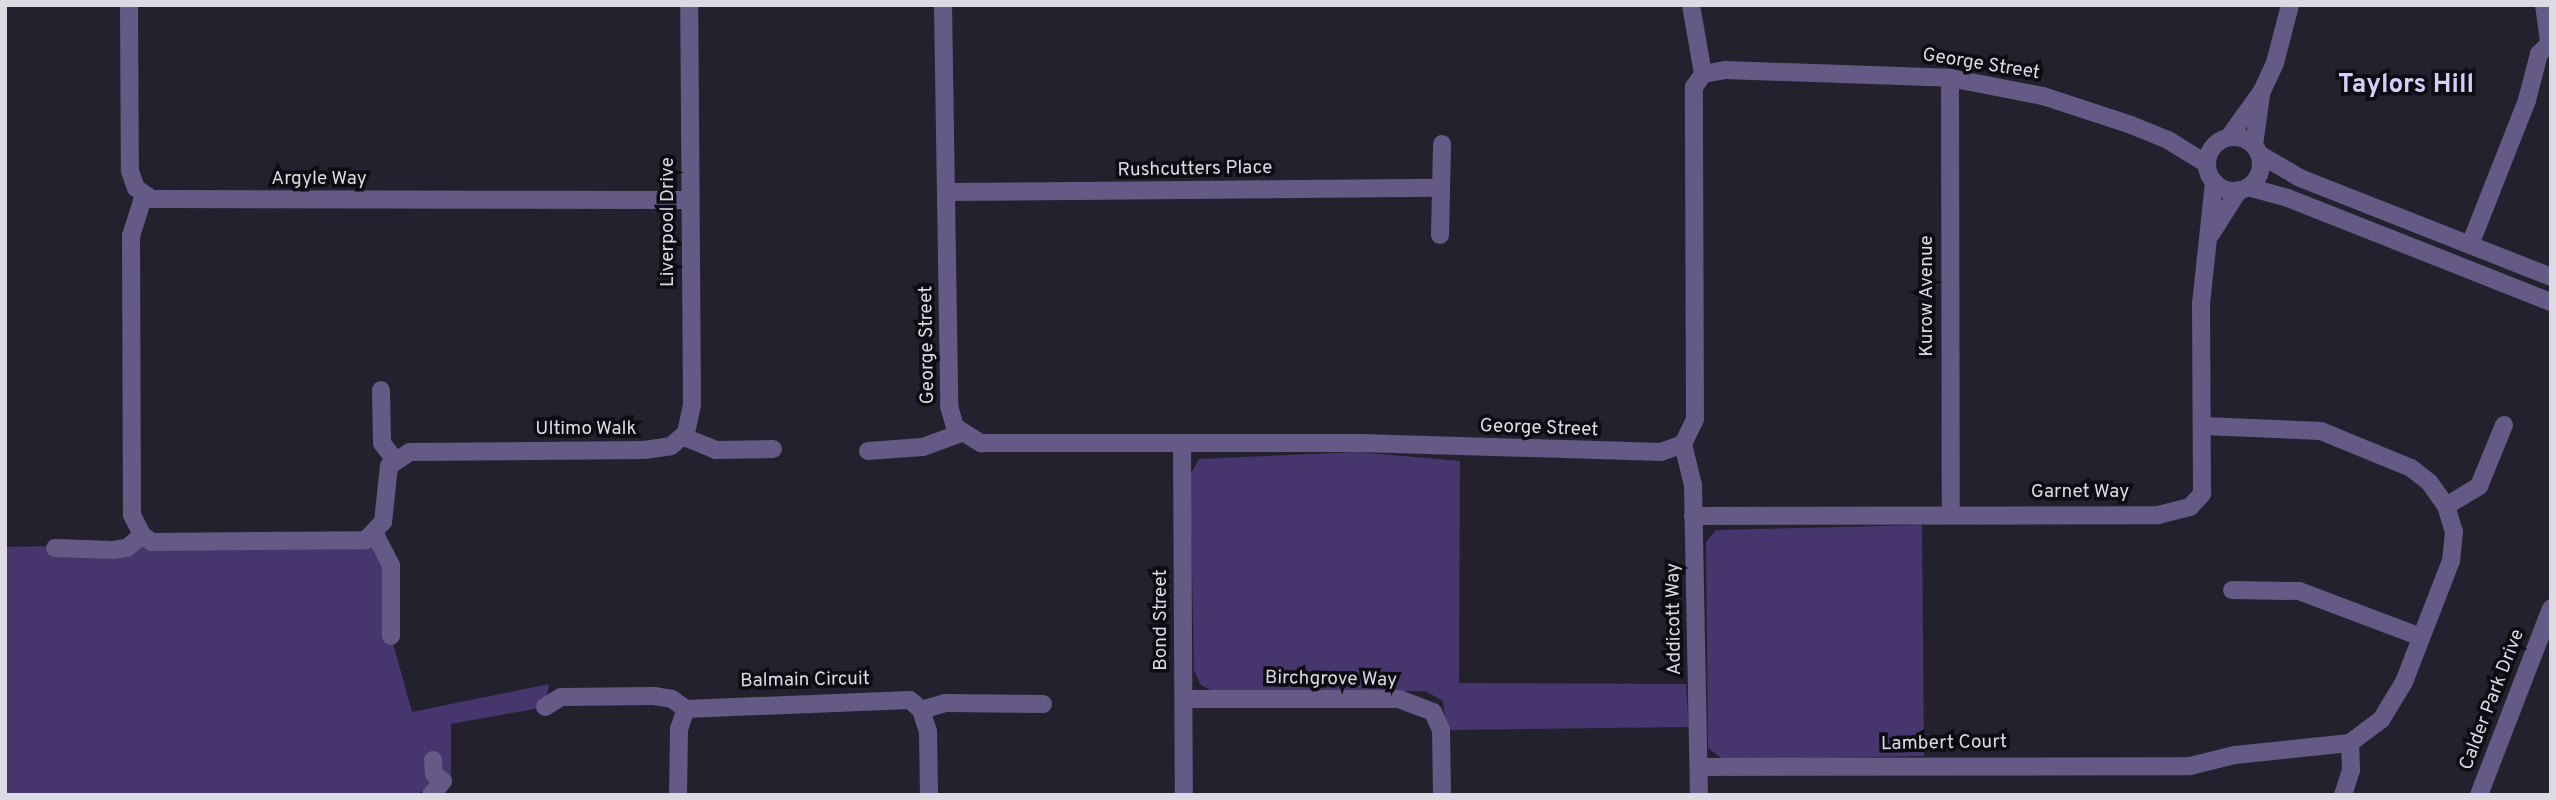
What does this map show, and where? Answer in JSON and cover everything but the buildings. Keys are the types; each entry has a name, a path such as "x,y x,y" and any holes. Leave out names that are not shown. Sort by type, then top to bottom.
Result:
{"street":[{"path":"129,5 130,171 136,188 144,195 131,236 132,515 142,535 162,544 356,542 375,534 383,522 386,475 394,459 382,443 381,390"},
{"name":"Liverpool Drive","path":"684,438 692,404 689,5"},
{"path":"1683,444 1695,419 1694,87 1703,74 1691,5"},
{"path":"2290,5 2275,63 2262,91 2229,137 2213,146 2207,164 2214,183 2288,198 2551,302"},
{"path":"2470,245 2527,100 2539,54 2550,42 2544,5"},
{"name":"George Street","path":"946,10 949,406 961,433 981,443 1000,445 1361,443 1661,452 1683,444"},
{"name":"George Street","path":"1703,74 1738,70 1950,78 2043,96 2168,140 2213,146"},
{"name":"Kurow Avenue","path":"1950,78 1951,513"},
{"path":"2243,188 2258,176 2256,150 2262,91"},
{"path":"2229,137 2256,150 2300,178 2551,277"},
{"name":"George Street","path":"2168,140 2207,164"},
{"path":"1440,235 1443,144"},
{"name":"Garnet Way","path":"1693,516 2158,514 2190,507 2202,494 2202,304 2214,183"},
{"name":"Rushcutters Place","path":"948,192 1441,188"},
{"name":"Garnet Way","path":"2209,237 2243,188"},
{"name":"Argyle Way","path":"144,195 166,202 690,200"},
{"path":"2446,506 2479,486 2504,425"},
{"path":"2203,426 2321,431 2411,468 2429,482 2446,506 2454,532 2451,561 2404,682 2381,720 2350,743 2351,770 2343,795"},
{"path":"868,451 923,447 961,433"},
{"path":"684,438 716,450 773,449"},
{"name":"Ultimo Walk","path":"394,459 419,451 659,449 684,438"},
{"name":"Bond Street","path":"1182,444 1184,795"},
{"name":"Addicott Way","path":"1683,444 1693,485 1699,795"},
{"path":"375,534 391,565 391,636"},
{"path":"55,548 114,551 127,548 142,535"},
{"path":"2232,590 2299,591 2421,637"},
{"name":"Calder Park Drive","path":"2479,795 2549,613"},
{"name":"Balmain Circuit","path":"545,707 561,697 654,696 672,699 686,709 910,700 921,709 945,703 1043,704"},
{"name":"Birchgrove Way","path":"1184,699 1399,699 1433,712 1441,730 1441,795"},
{"path":"678,795 679,729 686,709"},
{"path":"921,709 928,731 929,795"},
{"name":"Lambert Court","path":"1699,766 2190,766 2235,755 2350,743"},
{"path":"431,795 443,781 434,774 432,760"}],"shaded area":[{"path":"1358,452 1460,461 1459,683 1686,684 1689,727 1446,730 1443,701 1425,691 1214,692 1201,685 1194,671 1190,475 1199,459"},
{"path":"1922,525 1924,756 1724,760 1708,748 1706,542 1716,530"},
{"path":"366,540 391,565 391,636 412,712 549,684 545,707 451,724 451,776 417,794 5,795 5,547"}],"district":[{"name":"Taylors Hill","path":"2406,86"}]}
